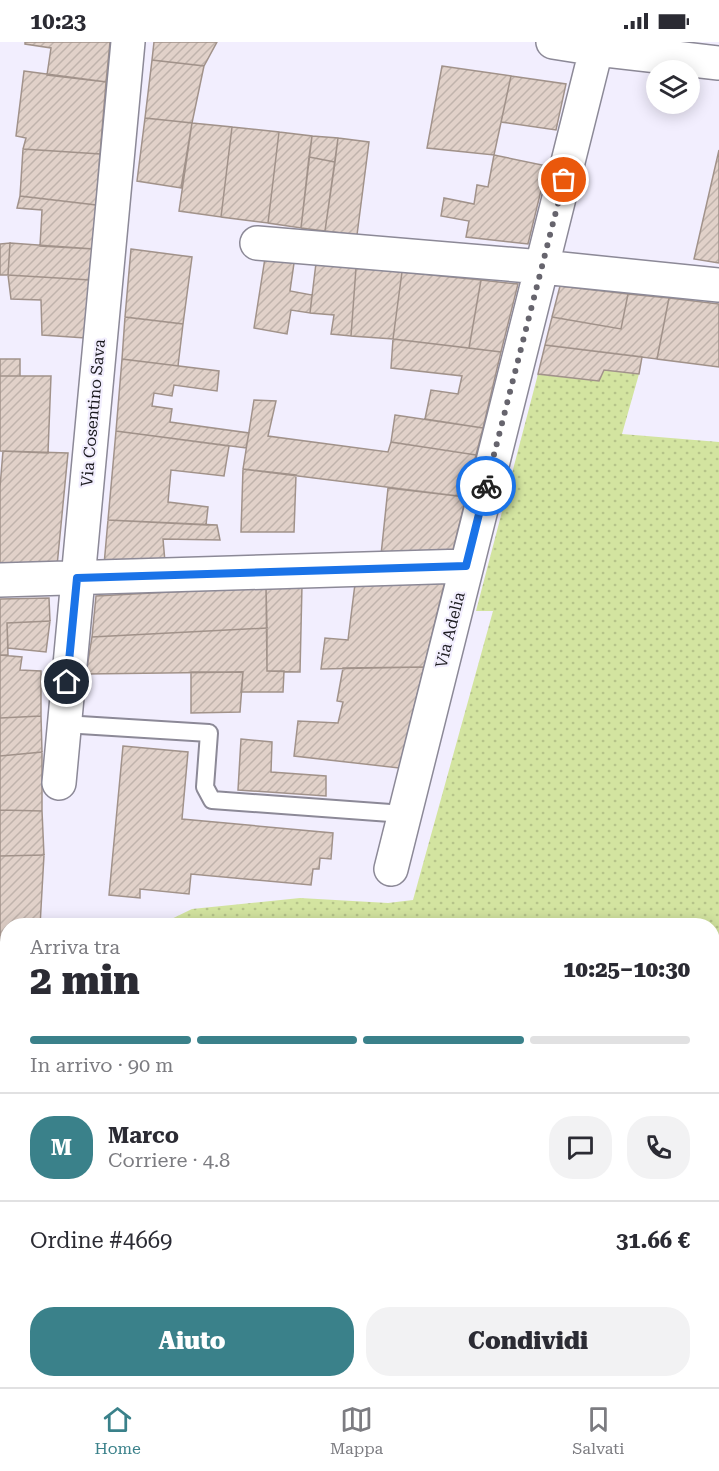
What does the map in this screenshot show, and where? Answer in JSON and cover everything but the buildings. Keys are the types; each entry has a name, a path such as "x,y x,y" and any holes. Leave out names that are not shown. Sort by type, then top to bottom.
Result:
{"street":[{"name":"Via Cosentino Sava","path":"59,783 128,42"},
{"path":"553,42 719,63"},
{"name":"Via Adelia","path":"391,869 597,46"},
{"path":"257,243 542,267 719,285"},
{"path":"0,580 466,566"}],"lane":[{"path":"64,724 210,733 205,787 212,800 404,814"}],"green space":[{"path":"604,370 639,374 622,434 719,442 719,918 173,918 192,909 300,898 388,903 413,900 493,611 476,611 538,374 599,381"}],"way so far":[{"path":"486,486 564,180"}],"route":[{"path":"67,682 77,578 466,566 486,486"}]}
